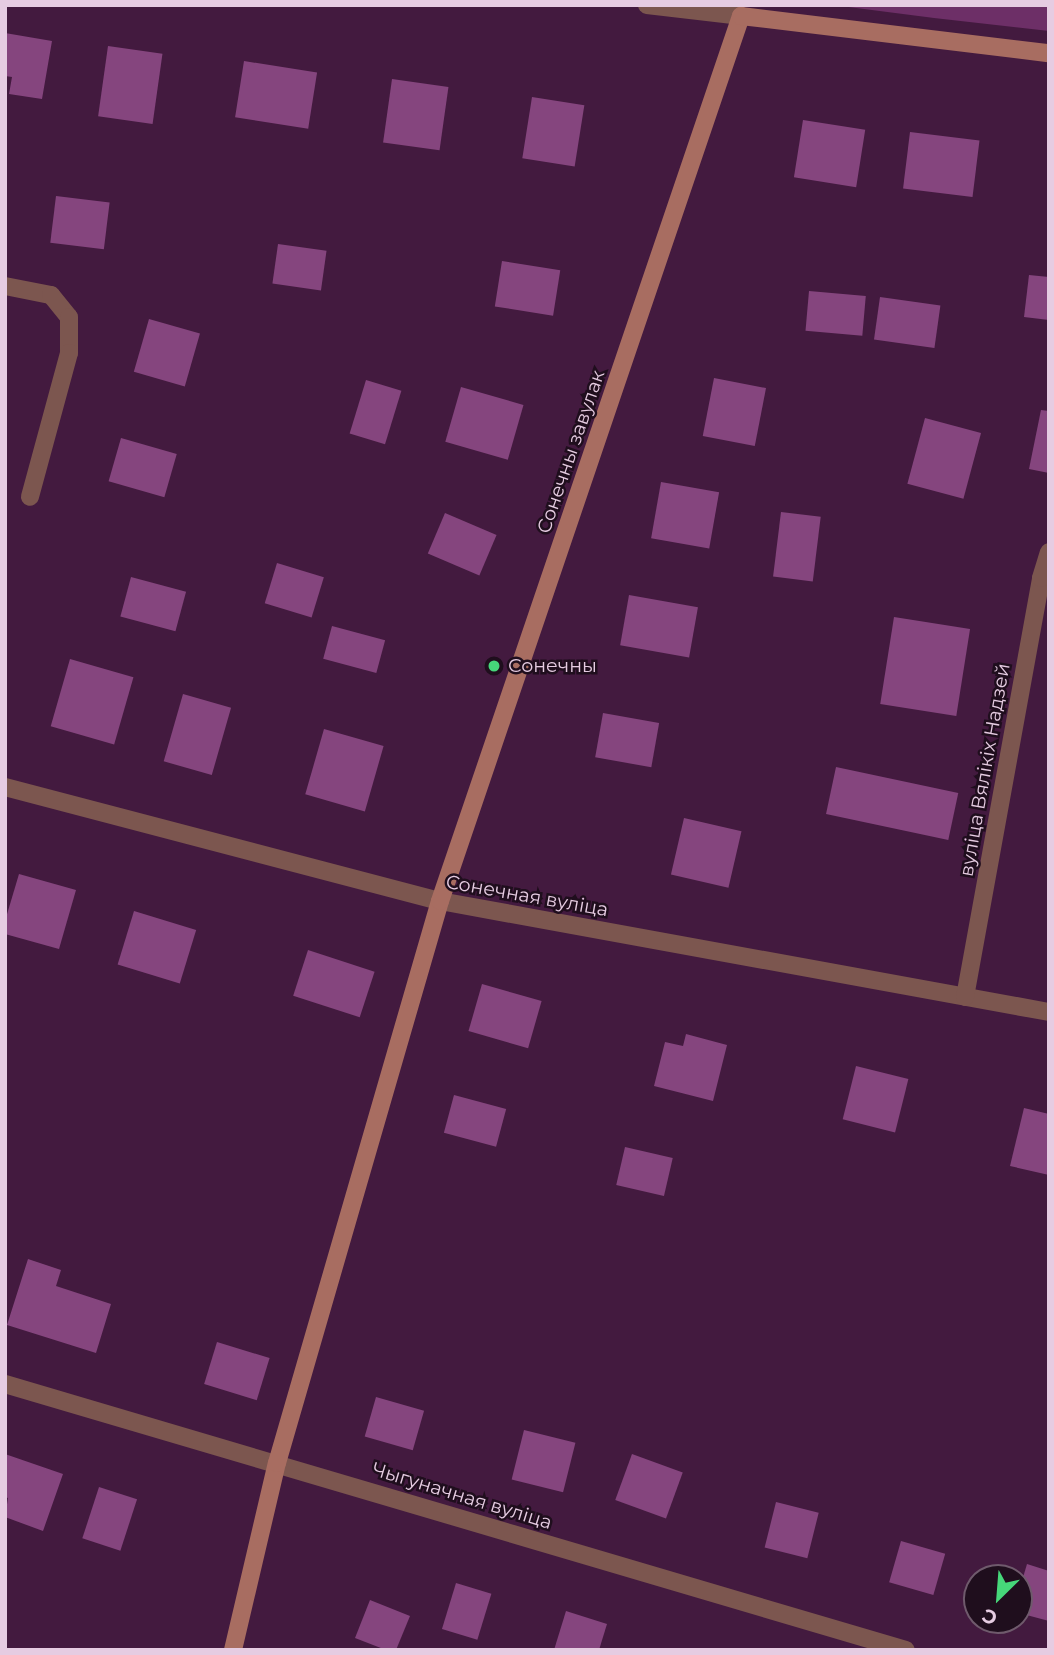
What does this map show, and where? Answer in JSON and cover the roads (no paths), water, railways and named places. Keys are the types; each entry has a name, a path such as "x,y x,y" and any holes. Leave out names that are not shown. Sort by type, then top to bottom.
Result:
{"street":[{"path":"648,5 1049,53"},
{"name":"Сонечны завулак","path":"233,1650 278,1463 440,901 741,16"},
{"path":"5,286 51,295 69,317 69,353 30,497"},
{"name":"вуліца Вялікіх Надзей","path":"965,997 1041,578 1049,552"},
{"name":"Сонечная вуліца","path":"5,787 440,901 1049,1012"},
{"name":"Чыгуначная вуліца","path":"5,1384 906,1650"}],"place":[{"name":"Сонечны","path":"494,666"}]}
